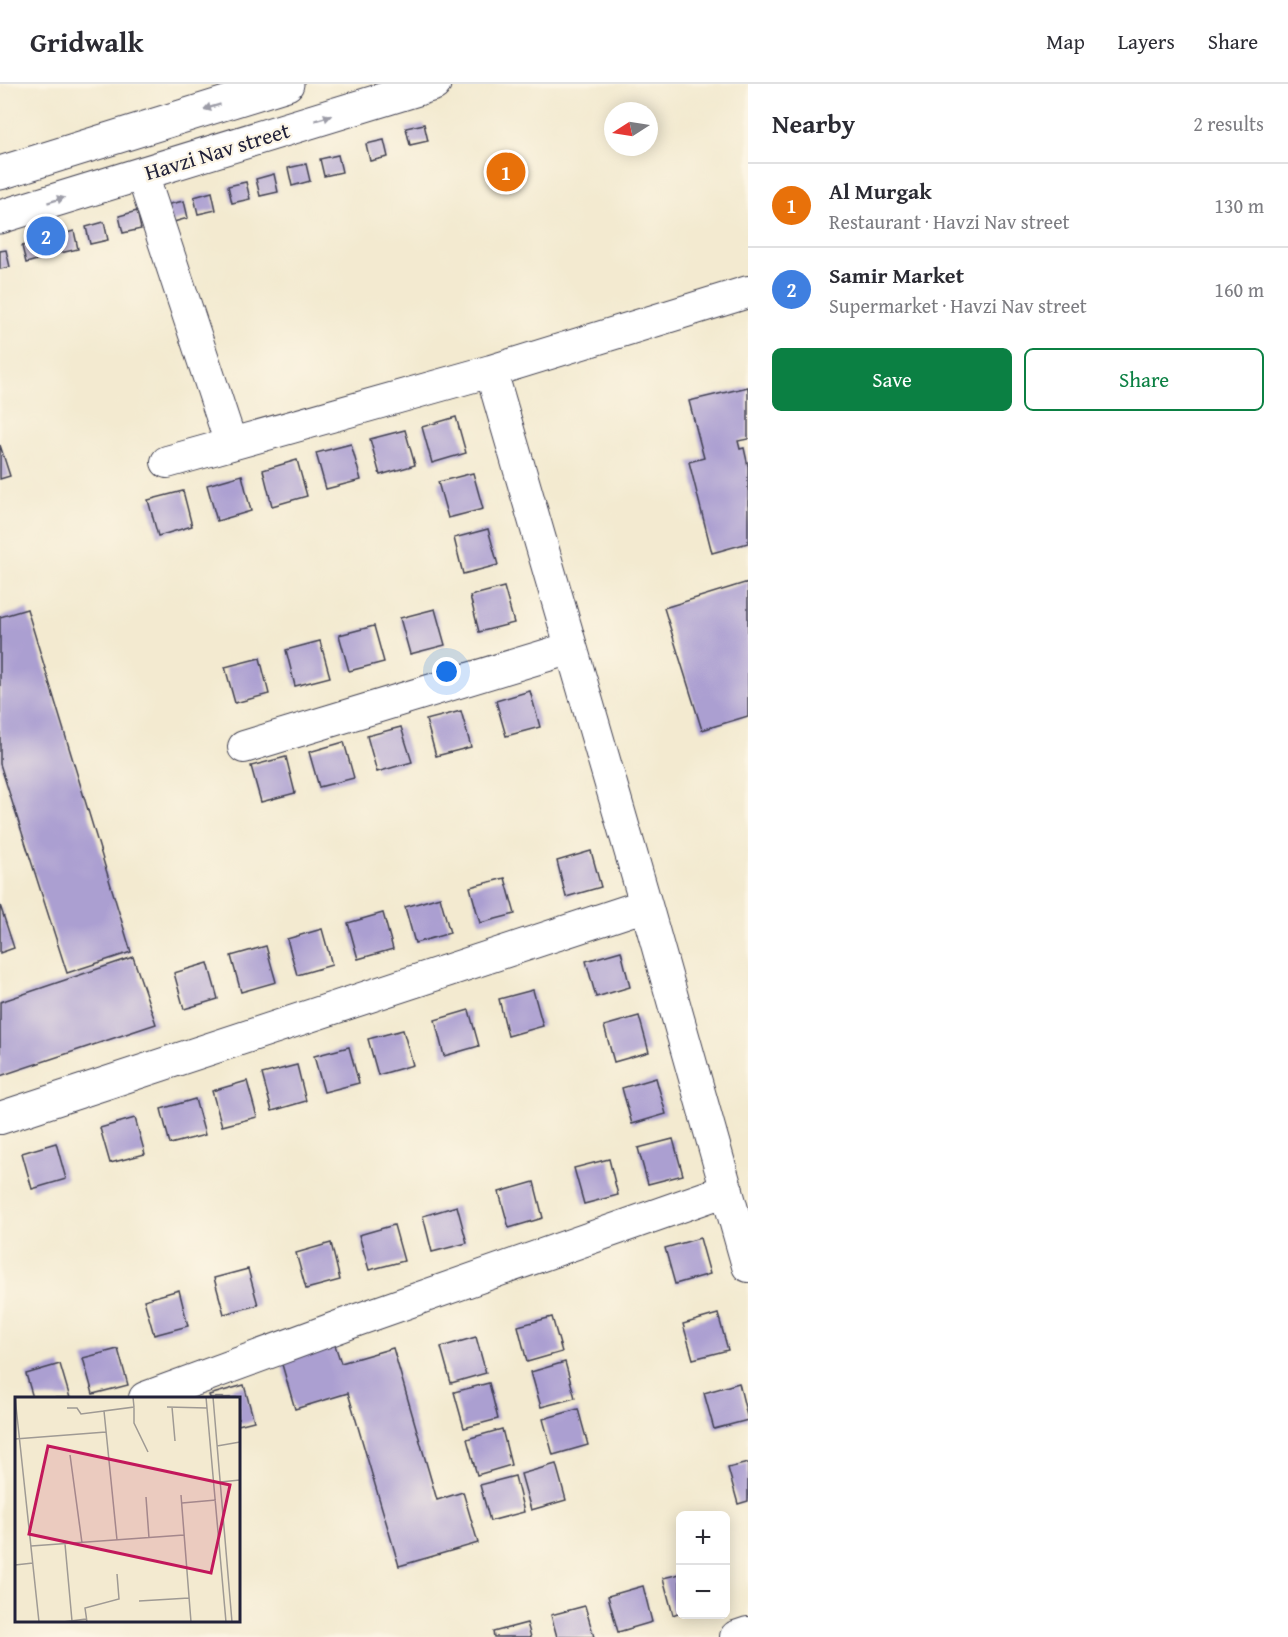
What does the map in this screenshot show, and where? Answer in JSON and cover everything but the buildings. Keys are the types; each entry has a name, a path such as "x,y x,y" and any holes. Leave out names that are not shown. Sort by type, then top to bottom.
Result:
{"main road":[{"name":"Havzi Nav street","path":"0,173 288,84"},
{"name":"Havzi Nav street","path":"0,217 434,84"}],"street":[{"path":"142,174 231,444"},
{"path":"167,462 491,371 748,292"},
{"path":"491,371 748,1266"},
{"path":"244,747 571,648"},
{"path":"0,1118 646,905"},
{"path":"148,1397 357,1320 726,1190"},
{"path":"736,1637 748,1633"}],"place":[{"name":"Al Murgak","path":"506,172"},
{"name":"Samir Market","path":"46,236"}]}
